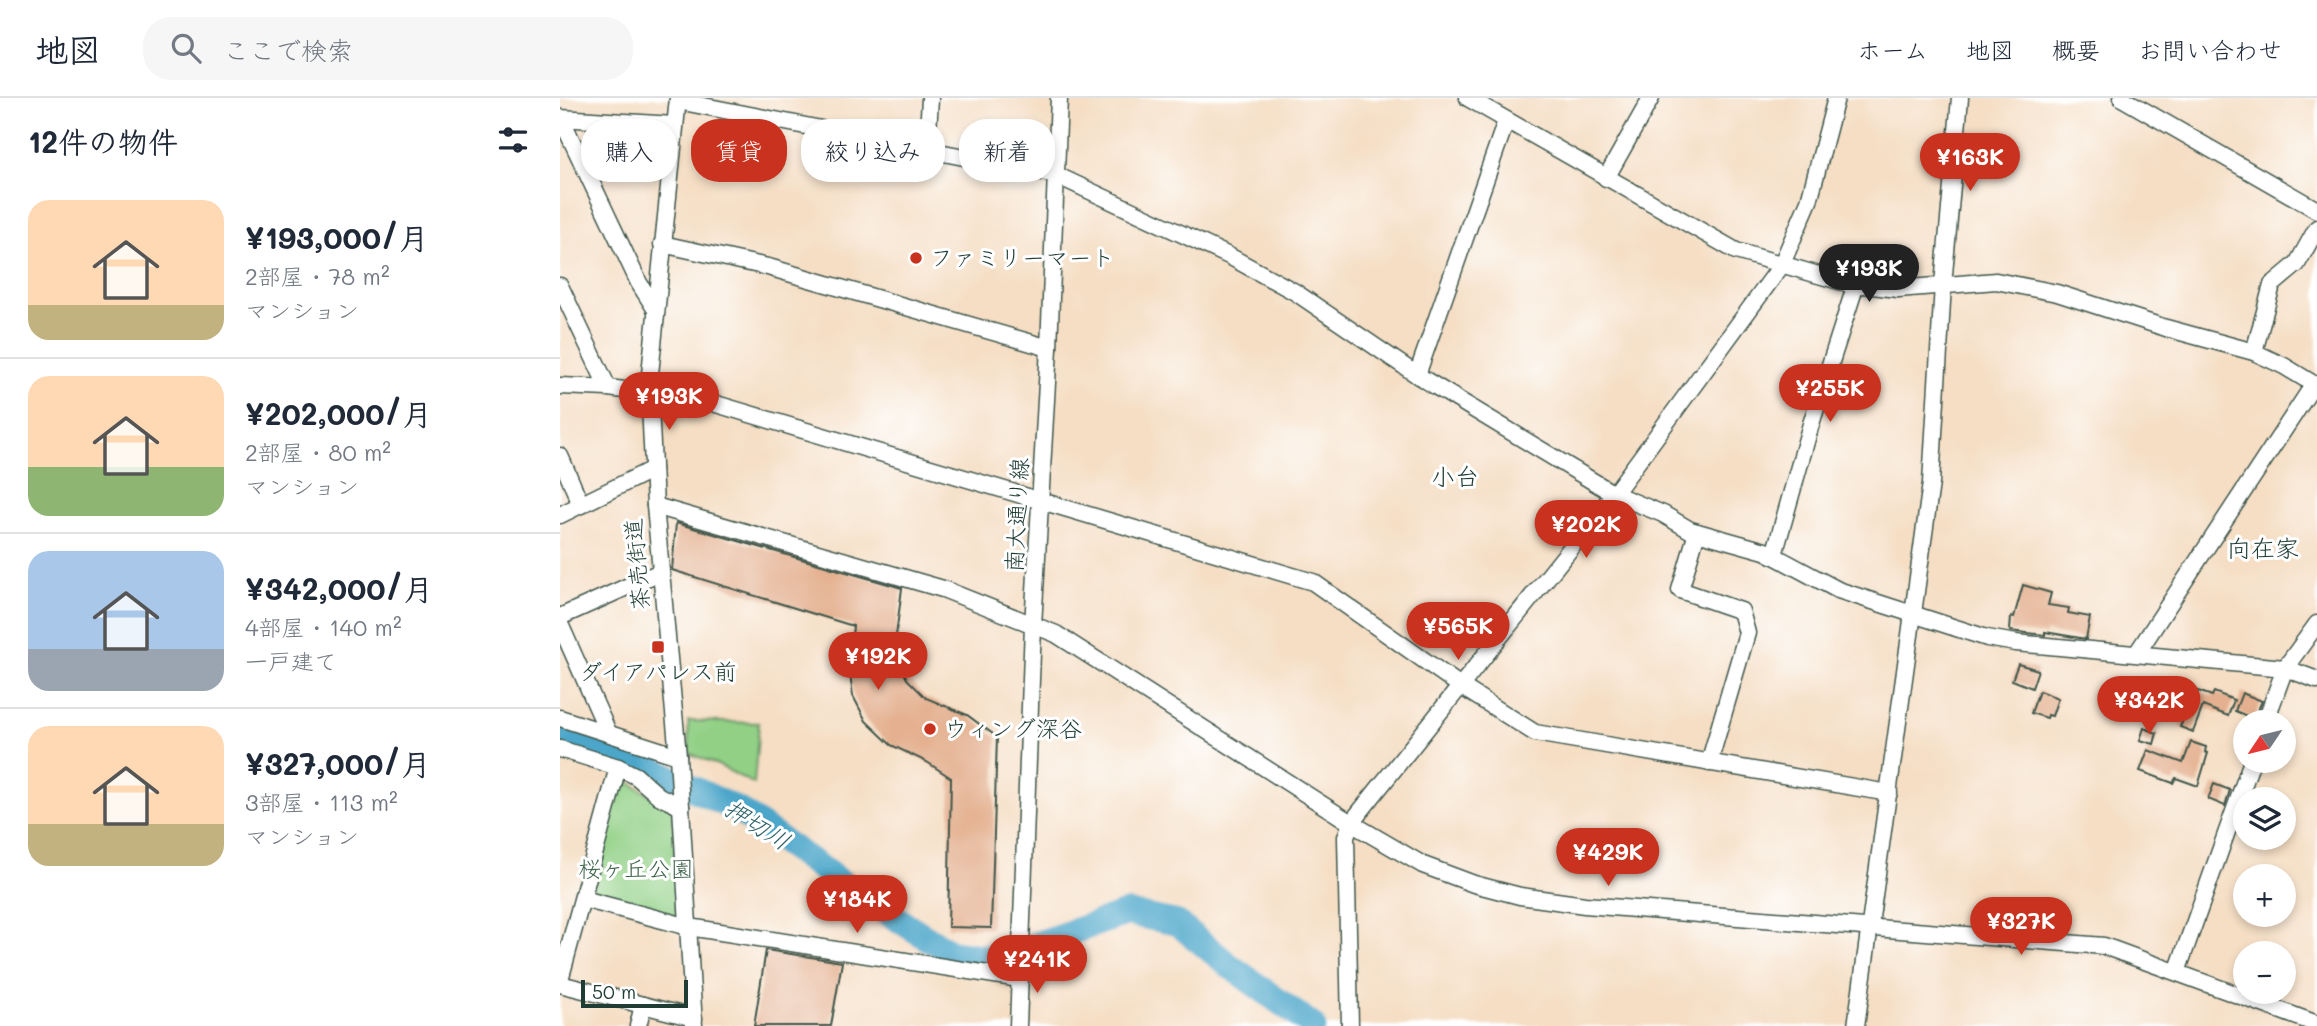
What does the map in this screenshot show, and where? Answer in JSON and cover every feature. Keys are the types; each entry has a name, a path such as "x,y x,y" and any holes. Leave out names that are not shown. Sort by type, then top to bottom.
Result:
{"street":[{"path":"929,119 930,98"},
{"name":"南大通り線","path":"1020,979 1059,98"},
{"path":"1468,98 1736,251 1781,266 1856,284 1898,289 1996,281 2057,293 2166,328 2254,352 2316,385 2137,653"},
{"path":"1606,178 1651,98"},
{"path":"1350,1026 1346,837 1351,823 1614,494 1781,266 1809,201 1836,98"},
{"path":"1856,1026 1931,483 1943,285 1960,98"},
{"path":"2122,98 2317,210"},
{"path":"678,100 801,125"},
{"name":"茶売街道","path":"675,119 678,100"},
{"path":"581,119 560,118 639,283 656,310"},
{"path":"1417,375 1506,121"},
{"path":"945,153 1056,175 1229,256 1295,292 1417,375 1614,494 1697,532 1765,551 1838,590 1987,638 2285,668 2317,680"},
{"name":"茶売街道","path":"668,182 649,388 660,572 681,802 694,1022"},
{"path":"2254,352 2272,285 2298,264 2317,228"},
{"path":"662,244 768,267 1049,348"},
{"path":"1774,555 1811,424 1856,284"},
{"path":"560,286 608,388"},
{"path":"560,386 649,388 1313,582 1462,687 1535,733 1889,793"},
{"path":"560,456 582,505"},
{"path":"560,515 653,470"},
{"path":"655,506 943,589 1056,634 1351,823 1423,865 1474,884 1520,896 1585,905 2104,946 2317,1024"},
{"path":"1697,532 1680,590 1741,611 1747,633 1709,763"},
{"path":"560,617 660,572"},
{"path":"560,624 608,732"},
{"path":"2270,710 2285,668 2317,624"},
{"path":"560,718 608,732 678,761"},
{"path":"560,750 618,767 636,776 659,796 681,802"},
{"path":"618,767 560,982 694,1022"},
{"path":"2177,972 2247,774"},
{"path":"583,899 689,927 1020,979 1017,1026"},
{"path":"638,1026 643,1005"}],"green space":[{"path":"688,721 759,723 754,784 689,753"},
{"name":"桜ヶ丘公園","path":"621,777 672,809 678,920 590,895"}],"building":[{"name":"ウィング深谷","path":"676,523 902,588 894,652 907,679 926,698 967,715 997,737 991,928 948,927 951,778 927,762 891,745 866,721 853,696 849,666 853,626 672,570"},
{"path":"2023,585 2051,593 2048,605 2069,608 2068,613 2090,617 2086,639 2045,632 2045,635 2010,631 2011,616 2014,617"},
{"path":"2018,664 2038,670 2032,688 2012,680"},
{"path":"2195,690 2212,696 2214,692 2234,700 2228,716 2203,706 2193,732 2180,727"},
{"path":"2039,691 2058,698 2052,716 2048,715 2047,718 2031,713"},
{"path":"2242,693 2262,701 2258,710 2235,710"},
{"path":"2144,728 2157,733 2154,744 2140,740"},
{"path":"2191,742 2206,747 2205,752 2208,753 2198,786 2176,778 2173,783 2140,771 2148,750 2183,763"},
{"path":"2214,784 2230,790 2225,806 2208,799"},
{"path":"766,950 842,962 831,1026 754,1026"}],"waterway":[{"name":"押切川","path":"560,736 625,756 738,810 859,895 950,952 985,957 1013,952 1127,913 1177,923 1230,966 1313,1026"}],"place":[{"name":"ファミリーマート","path":"916,258"},
{"name":"ダイアパレス前","path":"658,647"},
{"name":"ウィング深谷","path":"930,729"}],"district":[{"name":"小台","path":"1455,477"},
{"name":"向在家","path":"2263,549"}]}
